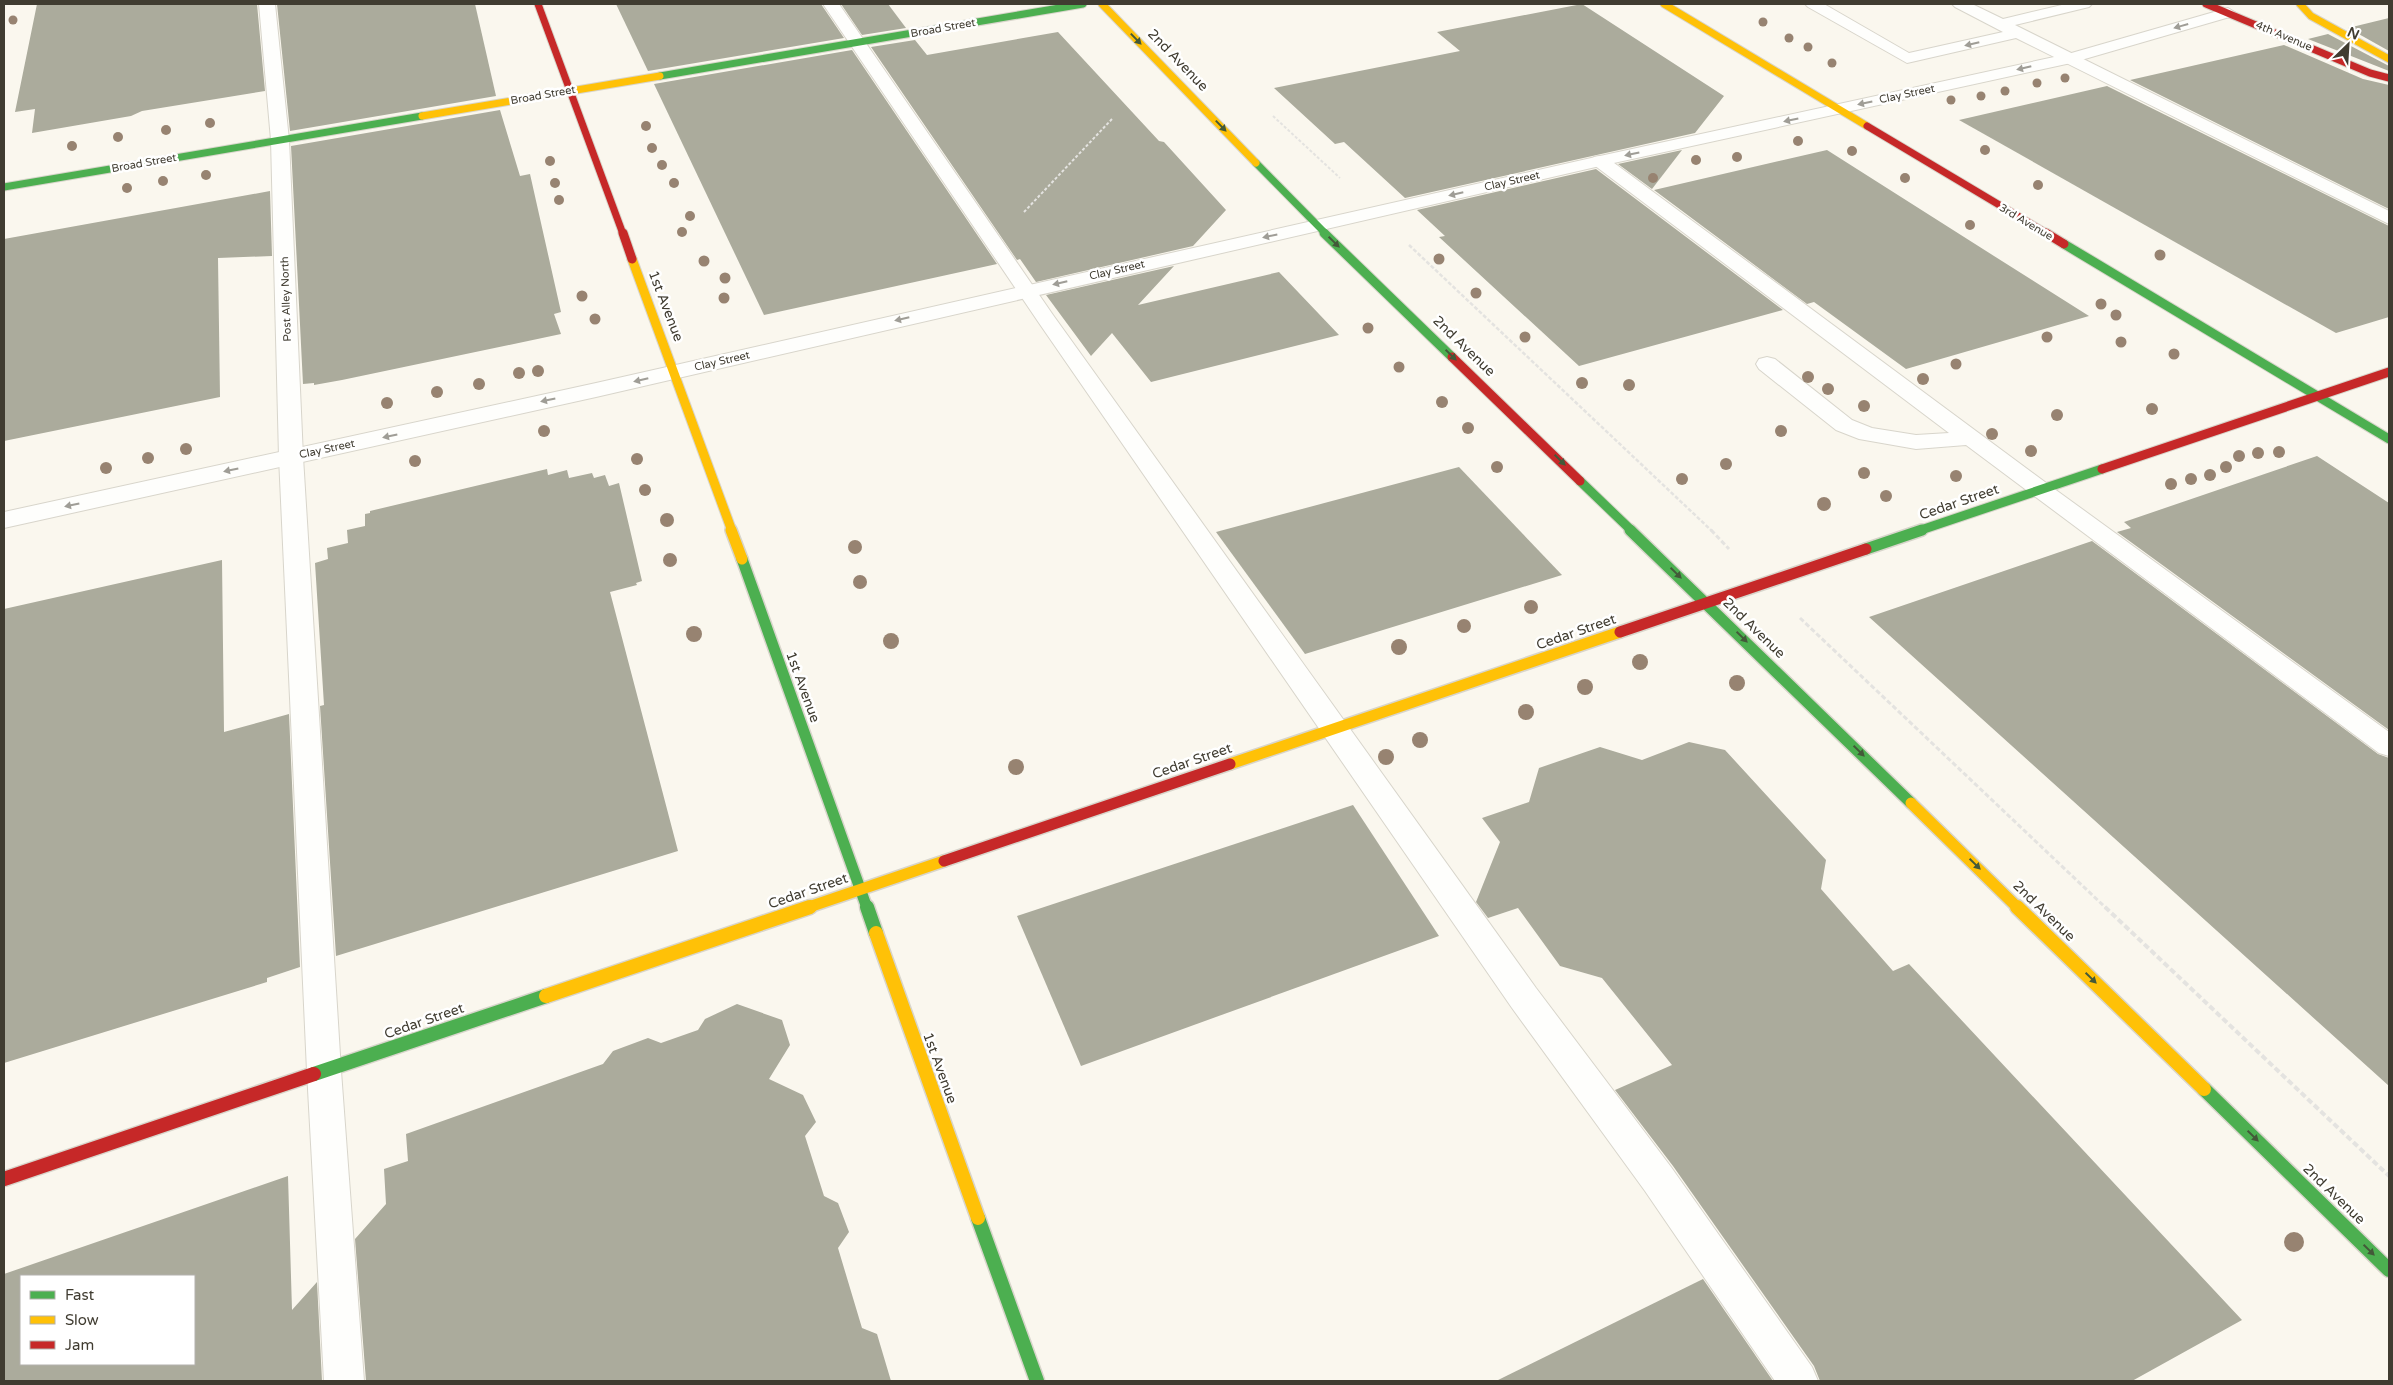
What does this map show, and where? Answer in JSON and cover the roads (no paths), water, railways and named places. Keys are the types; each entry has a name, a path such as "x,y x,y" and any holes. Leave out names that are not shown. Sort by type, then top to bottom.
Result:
{"main road":[{"name":"1st Avenue","path":"538,4 674,372 1037,1381"},
{"name":"Broad Street","path":"4,187 1083,4"},
{"name":"2nd Avenue","path":"1102,4 1317,226 1708,603 2389,1270"},
{"name":"3rd Avenue","path":"1664,4 2389,439"},
{"name":"4th Avenue","path":"2206,4 2370,73 2389,78"},
{"path":"2300,4 2311,16 2389,60"},
{"name":"Cedar Street","path":"4,1179 2389,372"}],"street":[{"name":"Post Alley North","path":"267,4 280,140 291,457 324,1070 344,1381"},
{"path":"831,4 1026,290 1334,729 1524,998 1658,1179 1798,1381"},
{"path":"1813,4 1908,58 2019,33"},
{"path":"1960,4 2389,218"},
{"path":"2002,24 2084,4"},
{"name":"Clay Street","path":"4,520 674,372 1026,290 1600,161 2070,58 2228,13"},
{"path":"1600,161 2041,490 2389,746"},
{"path":"1767,364 1844,424 1867,434 1916,442 1971,438"}]}
